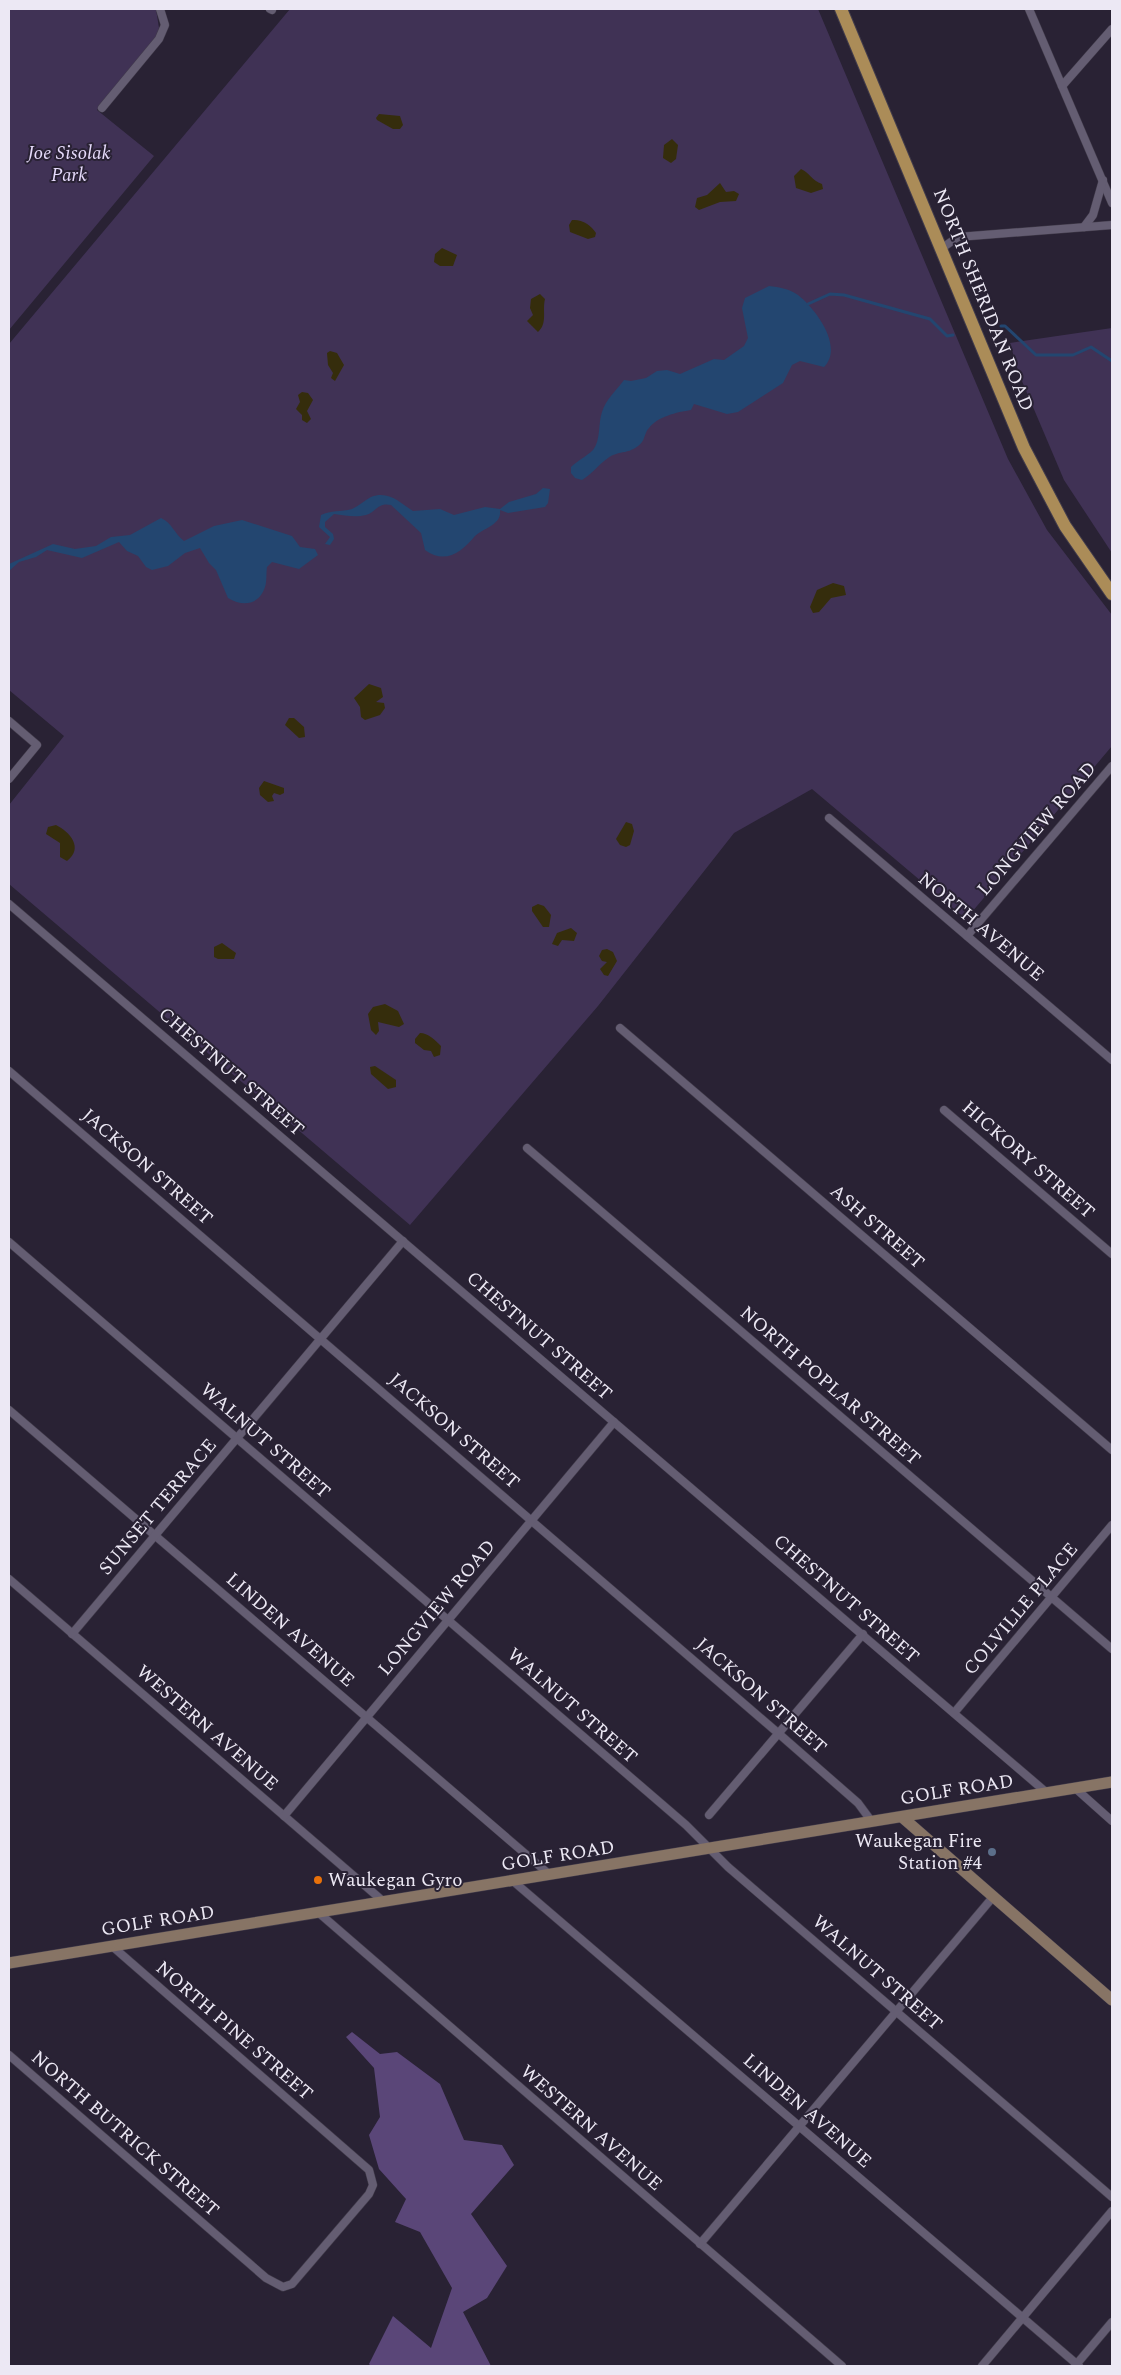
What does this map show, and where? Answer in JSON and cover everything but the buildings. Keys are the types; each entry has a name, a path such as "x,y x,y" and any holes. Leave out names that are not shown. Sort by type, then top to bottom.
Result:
{"main road":[{"name":"NORTH SHERIDAN ROAD","path":"841,9 1024,448 1065,526 1112,594"}],"street":[{"path":"102,108 160,39 165,25 160,9"},
{"path":"1029,9 1112,203"},
{"path":"1062,86 1112,29"},
{"path":"1084,227 1093,215 1102,180"},
{"path":"942,248 958,238 1112,225"},
{"path":"9,721 37,745 9,780"},
{"name":"LONGVIEW ROAD","path":"967,936 1112,766"},
{"name":"NORTH AVENUE","path":"829,818 1112,1060"},
{"name":"CHESTNUT STREET","path":"9,904 1047,1793"},
{"name":"ASH STREET","path":"620,1028 1112,1450"},
{"name":"JACKSON STREET","path":"9,1071 778,1733 858,1803 872,1822"},
{"name":"HICKORY STREET","path":"944,1110 1112,1254"},
{"name":"NORTH POPLAR STREET","path":"527,1148 1112,1649"},
{"name":"SUNSET TERRACE","path":"72,1634 403,1241"},
{"name":"WALNUT STREET","path":"9,1242 686,1824 710,1849 1112,2197"},
{"name":"LINDEN AVENUE","path":"9,1410 550,1875"},
{"name":"LONGVIEW ROAD","path":"284,1816 614,1422"},
{"name":"COLVILLE PLACE","path":"954,1713 1053,1598 1112,1525"},
{"name":"WESTERN AVENUE","path":"9,1579 384,1902"},
{"path":"709,1815 863,1634"},
{"name":"GOLF ROAD","path":"9,1963 1112,1782"},
{"path":"1075,1788 1112,1821"},
{"path":"902,1817 1112,2000"},
{"name":"LINDEN AVENUE","path":"513,1881 1077,2366"},
{"path":"700,2244 993,1898"},
{"name":"WESTERN AVENUE","path":"319,1913 842,2366"},
{"name":"NORTH PINE STREET","path":"112,1946 369,2170 372,2185 369,2194 292,2284 283,2287 277,2286 219,2238"},
{"name":"NORTH BUTRICK STREET","path":"9,2055 219,2238"},
{"path":"982,2366 1112,2212"},
{"path":"1077,2366 1112,2322"}],"green space":[{"name":"Joe Sisolak Park","path":"9,9 156,9 159,28 155,40 97,110 154,156 9,330"},
{"path":"290,9 818,9 1008,459 1047,530 1112,615 1112,746 966,919 812,789 734,833 598,1006 410,1225 9,884 9,805 64,736 9,690 9,344"},
{"path":"1112,328 1112,553 1064,480 1019,374 1010,343"}],"shaded area":[{"path":"352,2032 380,2054 397,2052 440,2084 464,2140 502,2145 514,2165 471,2214 507,2266 487,2298 463,2312 491,2366 371,2366 369,2364 393,2316 431,2348 452,2288 420,2232 395,2222 406,2199 379,2169 369,2135 380,2117 374,2068 346,2037"}],"sand":[{"path":"379,114 400,116 403,125 400,129 393,129 377,120 376,118"},
{"path":"672,139 678,145 676,159 671,163 663,158 664,145"},
{"path":"801,169 822,184 823,189 811,193 796,188 794,176"},
{"path":"720,183 726,192 734,191 739,194 736,201 720,202 699,210 695,207 697,198 707,195"},
{"path":"572,220 579,220 592,227 596,233 595,237 588,239 570,232 569,225"},
{"path":"442,248 457,255 453,266 440,266 434,262 435,254"},
{"path":"540,294 545,299 543,325 538,332 527,321 533,315 530,308 531,299"},
{"path":"330,351 337,353 344,365 335,381 331,378 333,373 328,365 327,353"},
{"path":"302,392 308,393 313,400 307,411 311,419 307,423 302,420 302,415 296,409 300,402 298,395"},
{"path":"833,583 844,586 846,595 831,598 819,612 813,613 810,607 817,590"},
{"path":"369,684 381,688 383,697 376,702 384,703 385,708 380,715 365,720 361,717 360,707 354,698"},
{"path":"289,718 294,718 304,727 305,737 299,738 285,725"},
{"path":"264,781 284,788 284,793 280,795 274,793 272,796 274,801 268,802 260,795 259,788"},
{"path":"626,822 632,824 634,831 630,845 626,847 620,845 616,839"},
{"path":"56,825 70,836 75,846 72,856 67,861 60,857 60,843 46,834 48,827"},
{"path":"538,904 544,906 551,915 549,927 543,927 532,911 532,907"},
{"path":"571,928 577,933 574,941 562,940 558,946 552,944 557,933"},
{"path":"222,943 236,953 234,959 218,959 214,957 214,947"},
{"path":"607,949 613,952 617,961 608,976 604,975 600,969 607,962 602,961 599,956 602,950"},
{"path":"385,1004 398,1011 404,1024 399,1027 378,1022 379,1031 376,1035 371,1030 368,1014 373,1007"},
{"path":"420,1033 434,1039 441,1046 440,1055 434,1057 431,1051 424,1050 415,1043 415,1039"},
{"path":"375,1066 396,1080 396,1087 388,1089 371,1074 370,1067"}],"water":[{"path":"769,286 795,293 805,301 819,319 829,339 831,349 829,359 824,367 800,361 792,365 783,383 738,412 727,414 694,404 691,410 662,418 649,428 643,440 634,449 612,456 582,480 575,478 571,473 571,467 596,446 604,407 624,380 631,381 646,378 657,371 667,370 680,374 714,359 724,360 744,346 748,338 742,308 745,298"},
{"path":"543,488 550,489 548,503 545,507 508,513 500,510 500,515 495,523 478,533 465,547 453,555 439,556 425,550 421,533 391,505 387,504 362,516 334,514 325,522 325,527 333,534 334,539 330,545 325,544 330,537 319,527 321,515 352,509 377,495 394,498 413,511 440,509 454,515 485,507 500,509 509,502 536,494"},
{"path":"161,518 184,541 214,526 242,520 292,536 300,547 315,549 318,555 299,569 272,562 267,567 266,585 262,593 259,598 250,603 239,603 228,598 216,570 209,563 200,548 185,553 168,566 152,570 146,567 138,556 127,551 119,542 82,558 47,550 36,557 19,562 9,571 9,564 53,544 75,549 96,546 111,537 130,535"}],"waterway":[{"path":"808,304 830,294 844,295 930,319 947,336 953,335"},
{"path":"1001,326 1005,326 1036,355 1073,355 1091,347 1112,361"}],"place":[{"name":"Waukegan Fire Station #4","path":"992,1852"},
{"name":"Waukegan Gyro","path":"318,1880"}]}
